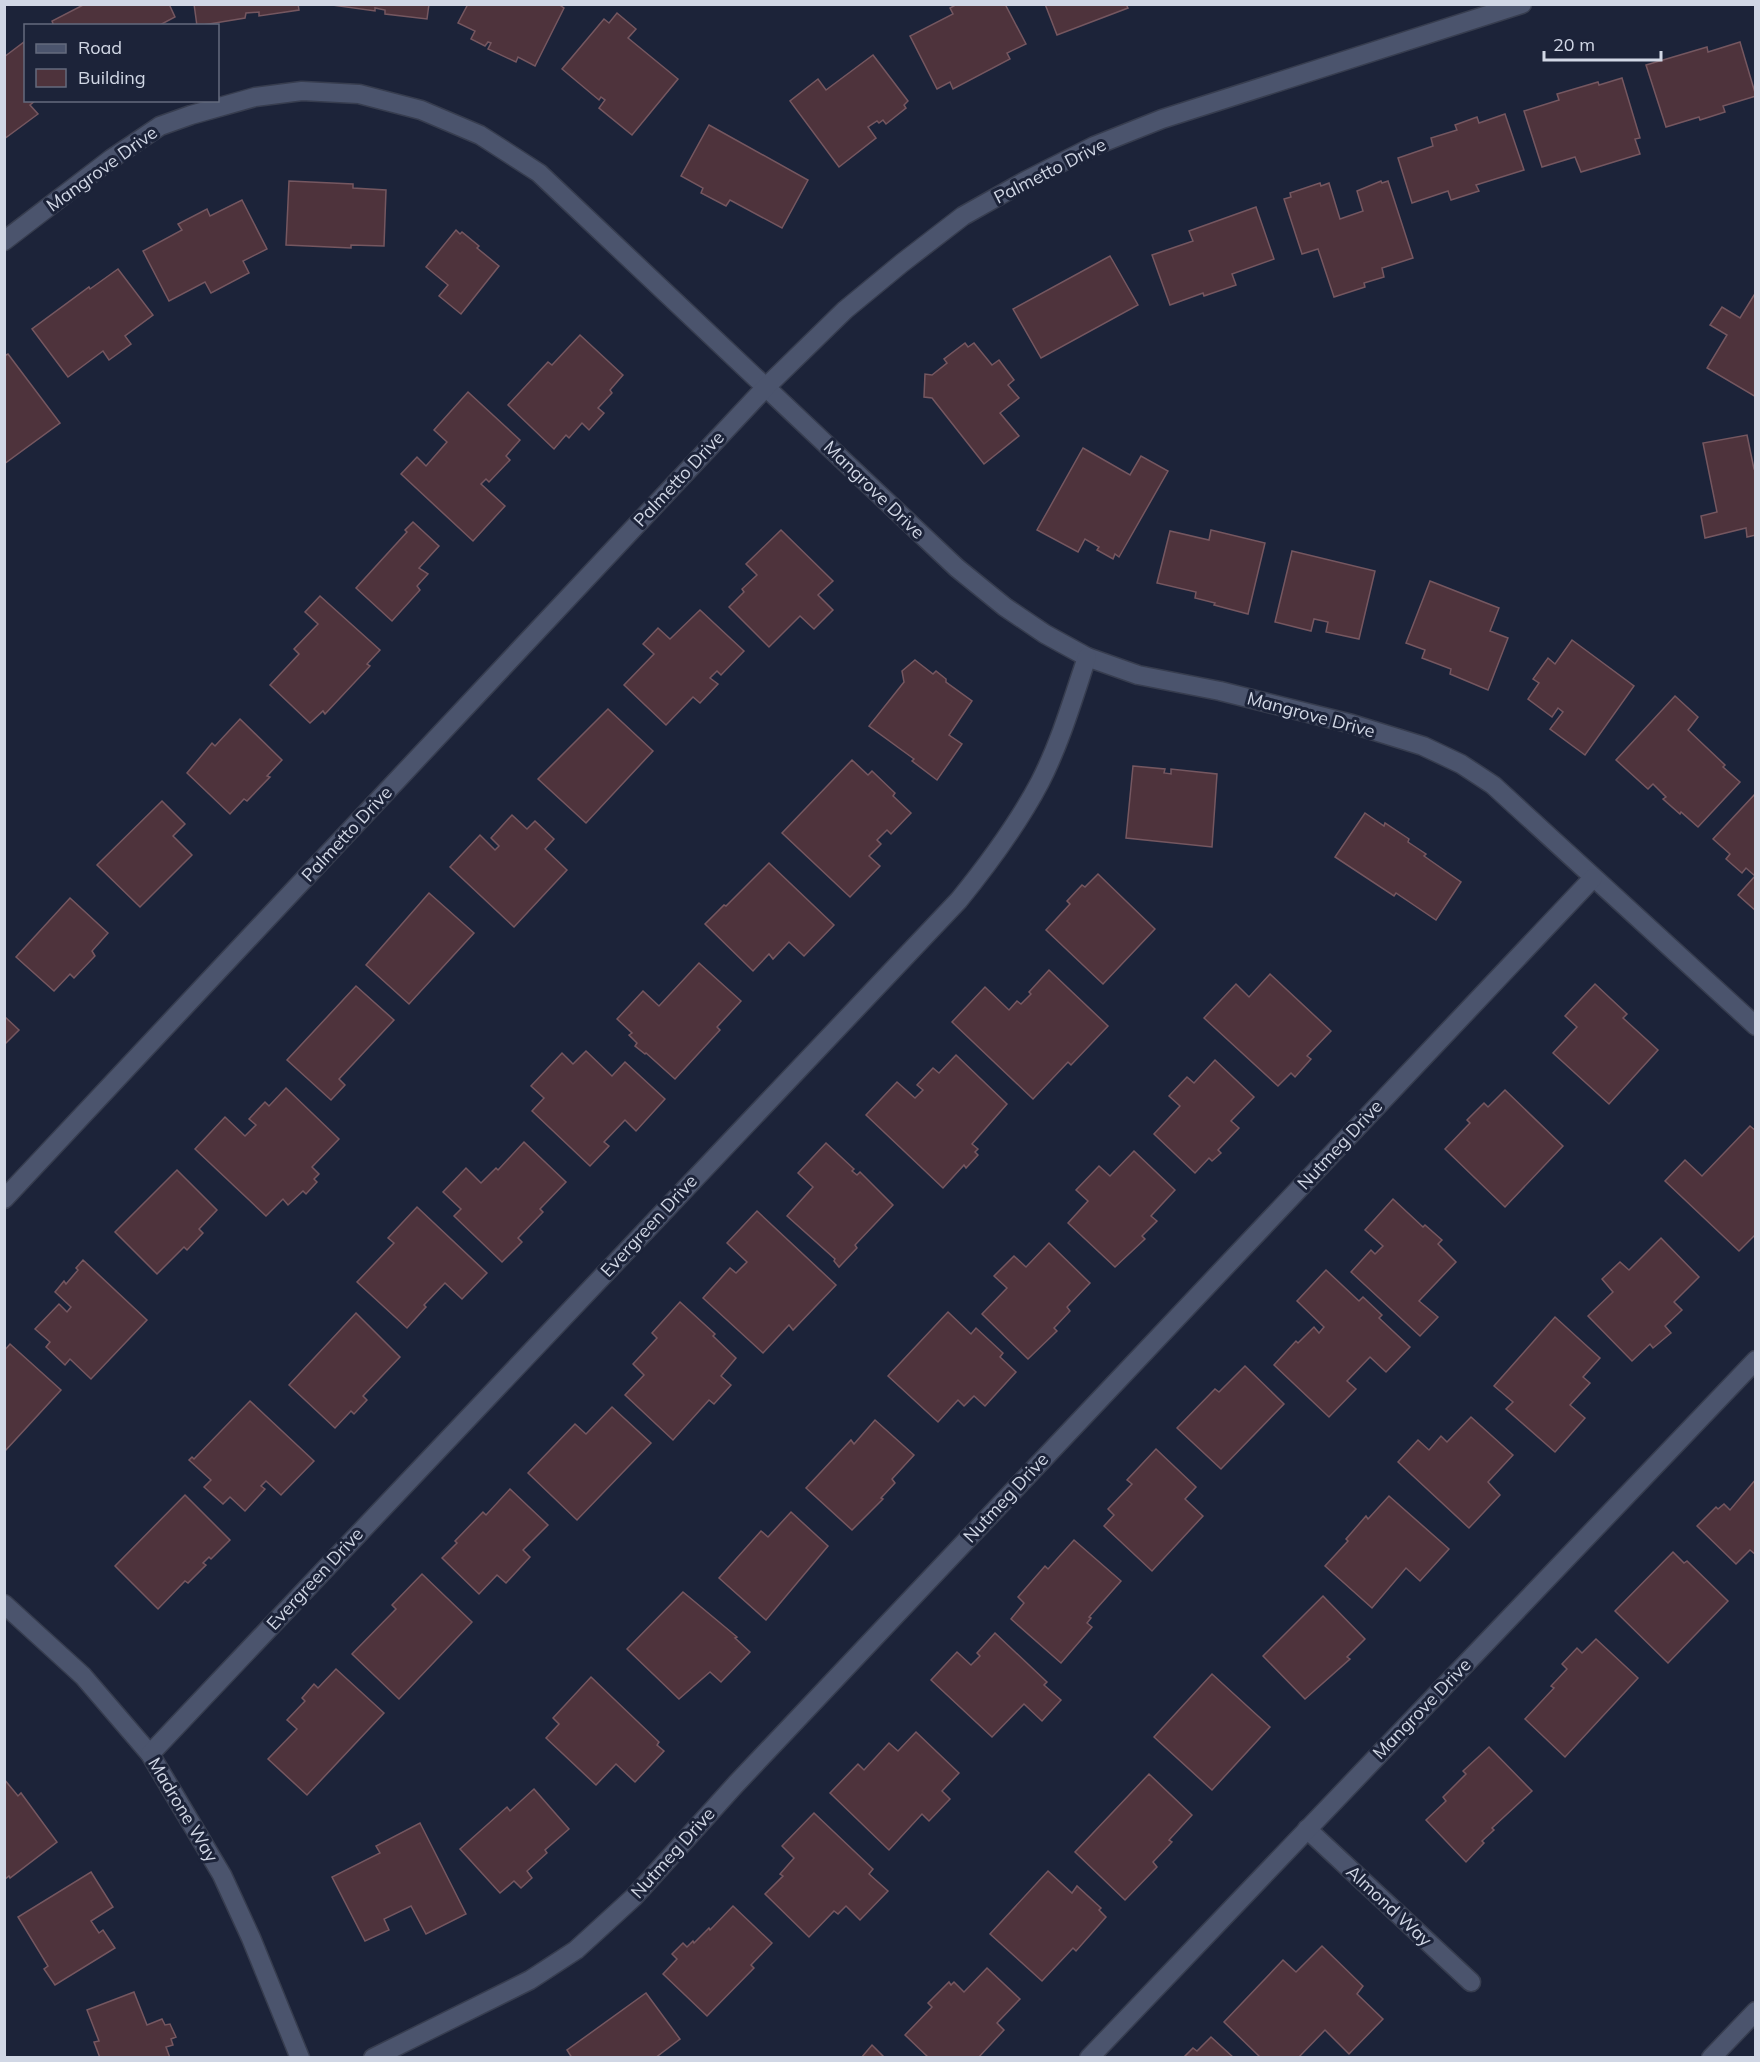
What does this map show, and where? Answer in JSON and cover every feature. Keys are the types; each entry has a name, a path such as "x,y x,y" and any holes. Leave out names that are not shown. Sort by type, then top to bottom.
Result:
{"street":[{"name":"Palmetto Drive","path":"4,1199 766,387 845,310 902,263 963,216 1094,146 1162,119 1522,4"},
{"name":"Mangrove Drive","path":"4,241 111,159 160,126 255,97 302,91 358,94 421,110 480,135 539,173 957,568 1037,629 1087,657 1138,675 1231,694 1352,724 1423,746 1461,764 1492,785 1755,1026"},
{"name":"Evergreen Drive","path":"150,1754 959,900 993,858 1040,783 1064,729 1087,657"},
{"name":"Nutmeg Drive","path":"373,2058 530,1980 576,1950 634,1897 736,1784 1593,878"},
{"name":"Mangrove Drive","path":"1089,2058 1755,1360"},
{"name":"Madrone Way","path":"4,1604 83,1676 150,1754 222,1875 251,1938 300,2058"},
{"name":"Almond Way","path":"1307,1829 1471,1982"},
{"path":"1711,2058 1755,2011"}],"building":[{"path":"85,4 169,4 175,17 162,24 53,24 52,21"},
{"path":"194,4 298,4 299,10 259,16 259,12 246,13 245,18 197,24"},
{"path":"325,4 429,4 427,19 385,14 385,10 375,8 375,11"},
{"path":"468,4 558,4 564,8 535,66 518,57 516,62 488,49 491,43 488,42 485,46 471,39 475,31 458,23"},
{"path":"957,4 1005,4 1026,44 1007,53 1010,59 953,89 950,82 937,89 910,36 953,14 950,8"},
{"path":"1045,4 1126,4 1128,8 1057,35"},
{"path":"617,13 636,29 628,38 678,79 632,135 599,108 605,100 601,97 599,100 562,69 604,19 609,23"},
{"path":"24,42 24,102 34,102 30,105 38,114 4,139 4,57"},
{"path":"1740,42 1756,96 1723,106 1725,112 1666,127 1646,65 1707,47 1708,52"},
{"path":"873,55 908,101 904,105 906,108 886,124 883,120 879,123 877,121 868,127 876,138 839,167 790,101 818,79 826,90"},
{"path":"1622,78 1640,138 1635,139 1640,154 1581,172 1575,157 1542,167 1524,111 1559,100 1557,94 1598,82 1599,85"},
{"path":"1505,114 1524,170 1476,185 1479,191 1451,200 1448,191 1412,203 1398,158 1433,146 1431,138 1457,130 1455,125 1477,117 1479,123"},
{"path":"709,125 808,180 782,228 730,200 726,206 701,193 703,188 681,176"},
{"path":"289,181 353,184 353,188 386,190 384,246 351,245 351,248 286,245"},
{"path":"1381,181 1382,183 1388,181 1413,258 1382,268 1384,277 1364,283 1365,287 1334,297 1318,249 1302,254 1284,199 1291,197 1290,193 1320,183 1321,186 1329,183 1340,219 1363,211 1357,191"},
{"path":"242,200 267,249 243,261 249,273 211,293 205,282 169,301 143,251 182,230 178,224 207,209 210,216"},
{"path":"1256,207 1274,259 1232,274 1236,285 1204,296 1203,293 1170,305 1152,255 1193,241 1189,231"},
{"path":"456,230 479,246 477,248 499,266 461,314 439,296 448,285 426,267"},
{"path":"1110,256 1138,305 1041,358 1013,309"},
{"path":"118,269 153,315 125,336 131,344 109,360 103,351 68,377 32,329 89,287 90,289"},
{"path":"1756,292 1756,397 1707,368 1727,335 1710,325 1722,307 1740,318"},
{"path":"580,335 623,375 610,390 612,393 598,408 604,413 589,430 582,423 569,438 566,435 554,449 508,405 548,362 552,365"},
{"path":"965,343 968,347 974,343 992,365 999,360 1014,380 1008,385 1019,398 1000,413 1019,436 984,464 932,398 924,397 925,374 932,375 947,363 944,359"},
{"path":"8,354 60,423 4,464 4,356"},
{"path":"468,392 520,440 506,456 510,460 489,482 486,479 481,484 505,506 473,541 401,474 417,457 426,466 447,442 434,430"},
{"path":"1747,435 1754,469 1756,469 1756,535 1747,537 1746,528 1705,538 1701,516 1717,512 1703,443"},
{"path":"1083,448 1130,475 1141,456 1168,471 1119,557 1115,554 1113,559 1097,550 1099,547 1085,539 1078,552 1037,530"},
{"path":"413,522 439,546 419,568 428,574 417,586 420,590 392,621 356,588 407,532 405,530"},
{"path":"781,530 833,581 818,595 833,610 814,629 800,616 769,647 729,607 744,592 742,589 757,575 746,564"},
{"path":"1211,530 1265,543 1248,614 1195,598 1196,592 1157,583 1170,531 1209,540"},
{"path":"1292,551 1375,571 1359,639 1326,632 1328,622 1314,619 1311,631 1275,622"},
{"path":"1430,581 1499,608 1490,631 1508,638 1488,690 1450,674 1451,669 1422,658 1425,650 1406,643"},
{"path":"320,596 380,650 367,664 370,666 325,714 323,711 310,723 270,685 299,654 294,649 318,624 305,612"},
{"path":"700,610 744,651 721,675 717,671 710,678 718,684 700,703 693,697 666,725 624,685 654,654 643,644 658,628 670,639"},
{"path":"1572,640 1634,686 1585,755 1550,729 1563,712 1558,708 1552,717 1528,699 1539,683 1533,679 1548,658 1555,664"},
{"path":"915,660 933,674 936,671 946,679 946,682 972,701 949,735 962,744 937,780 912,761 914,759 869,726 904,682 902,671"},
{"path":"1675,696 1698,717 1688,730 1740,782 1698,827 1663,799 1666,797 1653,784 1648,789 1616,760"},
{"path":"608,709 653,751 586,823 538,779"},
{"path":"240,719 282,760 267,776 270,777 247,801 244,799 230,814 187,773 212,743 215,746"},
{"path":"852,760 868,775 872,771 895,793 893,796 911,813 891,834 887,830 877,840 881,844 869,856 880,866 850,897 782,833"},
{"path":"1133,766 1165,769 1164,773 1171,774 1171,769 1217,774 1212,847 1126,838"},
{"path":"1756,793 1756,911 1738,895 1755,876 1746,868 1742,873 1726,859 1730,854 1713,839"},
{"path":"162,801 185,824 173,836 192,855 140,907 97,865"},
{"path":"1365,813 1409,839 1408,842 1426,854 1424,856 1461,882 1436,920 1396,893 1394,896 1335,857"},
{"path":"512,815 527,829 535,821 554,839 545,849 567,870 514,927 450,867 480,835 495,850 499,846 491,838"},
{"path":"769,863 834,925 804,956 789,942 773,959 769,954 753,971 705,924"},
{"path":"1098,874 1155,929 1103,984 1046,930 1070,904 1067,901 1082,885 1085,887"},
{"path":"429,893 474,933 409,1004 366,965"},
{"path":"70,898 108,933 92,951 95,956 74,978 70,974 54,991 16,957"},
{"path":"699,963 741,1001 717,1027 720,1030 675,1079 635,1046 637,1043 629,1035 632,1033 617,1019 643,991 659,1006"},
{"path":"1049,970 1108,1026 1071,1065 1068,1062 1033,1099 952,1022 985,987 1009,1010 1017,1001 1021,1004"},
{"path":"1270,974 1331,1031 1307,1056 1311,1059 1295,1077 1291,1073 1278,1086 1204,1018 1236,984 1249,997"},
{"path":"1595,984 1627,1014 1623,1018 1658,1050 1609,1104 1553,1053 1577,1027 1565,1016"},
{"path":"356,986 394,1020 339,1079 345,1085 331,1100 287,1060"},
{"path":"4,1016 19,1030 4,1045"},
{"path":"586,1051 612,1076 625,1062 665,1099 636,1131 625,1120 604,1142 609,1146 590,1166 532,1111 544,1098 531,1086 562,1053 573,1064"},
{"path":"956,1055 1007,1104 972,1144 978,1149 975,1152 978,1155 966,1168 964,1165 943,1188 866,1115 897,1082 915,1098 923,1090 917,1085 933,1068 939,1073"},
{"path":"1215,1060 1254,1097 1231,1121 1239,1128 1218,1150 1221,1153 1212,1161 1209,1158 1195,1173 1154,1134 1180,1106 1169,1096 1187,1077 1194,1083"},
{"path":"286,1088 339,1139 312,1167 319,1174 314,1179 317,1182 306,1194 303,1191 288,1205 283,1199 266,1216 195,1149 225,1117 245,1136 256,1125 249,1119 265,1102 269,1106"},
{"path":"1505,1090 1563,1146 1505,1207 1445,1149 1470,1123 1467,1120 1484,1103 1488,1107"},
{"path":"1750,1126 1756,1131 1756,1234 1739,1251 1665,1181 1685,1160 1702,1176"},
{"path":"524,1142 566,1182 540,1209 543,1212 518,1238 522,1242 502,1262 454,1216 461,1209 443,1192 466,1168 481,1183 496,1168 498,1170"},
{"path":"826,1143 854,1169 852,1171 857,1175 860,1172 893,1205 855,1245 857,1248 839,1267 835,1259 787,1216 813,1187 798,1173"},
{"path":"1134,1151 1175,1190 1151,1216 1157,1221 1142,1236 1145,1239 1115,1267 1068,1223 1088,1201 1076,1190 1099,1166 1110,1176"},
{"path":"177,1170 217,1210 199,1229 203,1233 187,1250 184,1247 157,1274 115,1232"},
{"path":"1393,1199 1423,1227 1425,1225 1442,1240 1438,1244 1456,1262 1419,1301 1438,1317 1420,1336 1351,1272 1371,1250 1375,1254 1383,1246 1365,1230"},
{"path":"417,1207 487,1273 462,1299 445,1283 424,1305 426,1307 407,1328 357,1282 394,1243 388,1238"},
{"path":"757,1211 836,1285 793,1330 789,1325 763,1353 703,1298 730,1268 736,1273 747,1262 727,1243"},
{"path":"1661,1238 1699,1277 1674,1302 1682,1310 1665,1326 1671,1333 1653,1348 1650,1344 1632,1361 1588,1316 1613,1292 1602,1279 1620,1262 1629,1270"},
{"path":"1049,1243 1090,1283 1067,1307 1070,1311 1054,1328 1057,1331 1028,1359 982,1314 1007,1288 994,1276 1014,1256 1026,1267"},
{"path":"83,1260 147,1320 91,1379 70,1359 65,1365 46,1347 50,1342 35,1329 59,1304 67,1312 71,1307 55,1292 64,1281 66,1284"},
{"path":"1326,1270 1359,1301 1363,1297 1382,1315 1379,1318 1410,1347 1386,1372 1370,1357 1347,1381 1356,1389 1329,1417 1274,1365 1296,1341 1298,1343 1314,1327 1319,1333 1324,1327 1297,1301"},
{"path":"680,1302 715,1334 713,1336 736,1358 721,1376 731,1385 714,1404 709,1400 673,1440 625,1395 644,1375 633,1364 657,1338 652,1333"},
{"path":"948,1312 971,1334 976,1328 1003,1353 1000,1357 1016,1372 985,1406 974,1396 964,1406 958,1400 938,1422 888,1376"},
{"path":"356,1313 400,1357 363,1396 367,1400 354,1414 351,1411 335,1428 289,1385"},
{"path":"1555,1317 1600,1358 1583,1377 1590,1383 1570,1405 1585,1418 1555,1452 1506,1409 1513,1402 1494,1386"},
{"path":"10,1344 61,1390 4,1452 4,1351"},
{"path":"1245,1366 1284,1404 1221,1469 1177,1428 1215,1389 1219,1392"},
{"path":"250,1401 314,1461 281,1495 266,1481 261,1486 265,1489 245,1511 230,1497 223,1504 204,1487 211,1480 189,1460 192,1457 194,1459"},
{"path":"612,1407 651,1443 577,1520 528,1473 575,1424 586,1434"},
{"path":"1471,1417 1513,1455 1488,1482 1500,1495 1469,1528 1398,1462 1418,1440 1429,1450 1441,1436 1447,1442"},
{"path":"875,1420 914,1455 892,1479 895,1483 881,1498 883,1499 852,1530 806,1488 851,1440 854,1444"},
{"path":"1156,1449 1196,1487 1185,1499 1203,1516 1152,1571 1104,1526 1114,1515 1108,1509 1132,1484 1127,1480"},
{"path":"1756,1479 1756,1555 1750,1550 1736,1564 1697,1526 1716,1507 1718,1509 1724,1504 1730,1510"},
{"path":"510,1489 548,1525 523,1550 530,1557 506,1583 497,1575 479,1594 442,1558 483,1512 486,1515"},
{"path":"185,1495 230,1540 211,1559 209,1557 203,1563 206,1565 188,1583 185,1581 158,1609 115,1566"},
{"path":"1389,1496 1449,1549 1420,1581 1406,1568 1372,1608 1325,1566 1348,1541 1346,1539 1366,1516 1368,1519"},
{"path":"791,1512 828,1546 766,1620 719,1578 761,1531 768,1537"},
{"path":"1074,1540 1121,1581 1089,1617 1091,1618 1087,1623 1092,1627 1061,1663 1011,1619 1024,1603 1018,1597 1045,1566 1048,1569"},
{"path":"1673,1552 1684,1563 1687,1561 1728,1601 1668,1663 1615,1611"},
{"path":"422,1574 472,1622 399,1699 352,1654 396,1609 392,1605"},
{"path":"683,1592 737,1637 735,1638 750,1652 721,1682 710,1672 679,1699 627,1649"},
{"path":"1323,1596 1365,1639 1347,1657 1350,1659 1305,1699 1263,1656"},
{"path":"995,1633 1047,1682 1044,1685 1061,1700 1042,1721 1024,1704 992,1737 931,1680 957,1652 971,1665 980,1656 977,1653"},
{"path":"1596,1639 1638,1678 1565,1757 1525,1719 1554,1688 1551,1686 1567,1669 1562,1664 1577,1648 1582,1653"},
{"path":"336,1669 384,1713 307,1795 268,1759 297,1729 287,1720 305,1701 302,1698 314,1684 318,1688"},
{"path":"1212,1674 1270,1727 1212,1790 1154,1737"},
{"path":"591,1677 659,1742 657,1745 664,1751 635,1782 616,1764 596,1785 546,1738 559,1724 553,1718"},
{"path":"916,1732 959,1773 942,1791 950,1799 929,1821 922,1814 889,1850 830,1793 858,1764 864,1770 889,1743 898,1751"},
{"path":"1489,1747 1532,1791 1492,1828 1494,1830 1466,1862 1426,1820 1446,1801 1443,1797 1466,1774 1463,1771"},
{"path":"1149,1774 1192,1815 1169,1840 1172,1842 1153,1862 1157,1867 1125,1900 1075,1852"},
{"path":"4,1779 18,1796 21,1793 57,1842 10,1878 9,1876 4,1880"},
{"path":"534,1789 569,1829 545,1850 547,1853 527,1871 532,1878 521,1888 514,1881 500,1893 460,1849 507,1807 510,1811"},
{"path":"814,1813 873,1869 869,1874 888,1891 860,1920 846,1906 838,1914 834,1911 809,1937 765,1894 783,1876 780,1874 794,1858 782,1846"},
{"path":"420,1823 466,1914 426,1934 411,1906 384,1919 389,1930 365,1941 332,1877 380,1853 376,1846"},
{"path":"1048,1871 1072,1893 1077,1886 1101,1908 1099,1910 1106,1917 1076,1951 1073,1948 1042,1981 990,1934"},
{"path":"91,1872 113,1907 91,1921 99,1933 103,1930 115,1948 55,1985 44,1969 48,1966 18,1917"},
{"path":"733,1906 772,1943 751,1965 754,1968 707,2016 663,1974 677,1959 672,1954 683,1943 687,1947 693,1941 694,1943"},
{"path":"1322,1946 1363,1986 1357,1994 1383,2019 1349,2054 1325,2030 1298,2058 1261,2058 1224,2022 1283,1960 1296,1972"},
{"path":"987,1968 1020,1999 997,2023 1004,2030 978,2058 929,2058 905,2035 932,2007 928,2003 949,1982 951,1985 954,1982 964,1992"},
{"path":"134,1992 147,2025 162,2019 165,2025 170,2024 176,2037 171,2039 173,2045 166,2047 170,2058 100,2058 94,2042 99,2041 87,2010"},
{"path":"646,1993 680,2039 655,2058 572,2058 567,2050"},
{"path":"1211,2037 1234,2058 1183,2058 1193,2048 1197,2051"},
{"path":"872,2045 885,2058 861,2058"}]}
